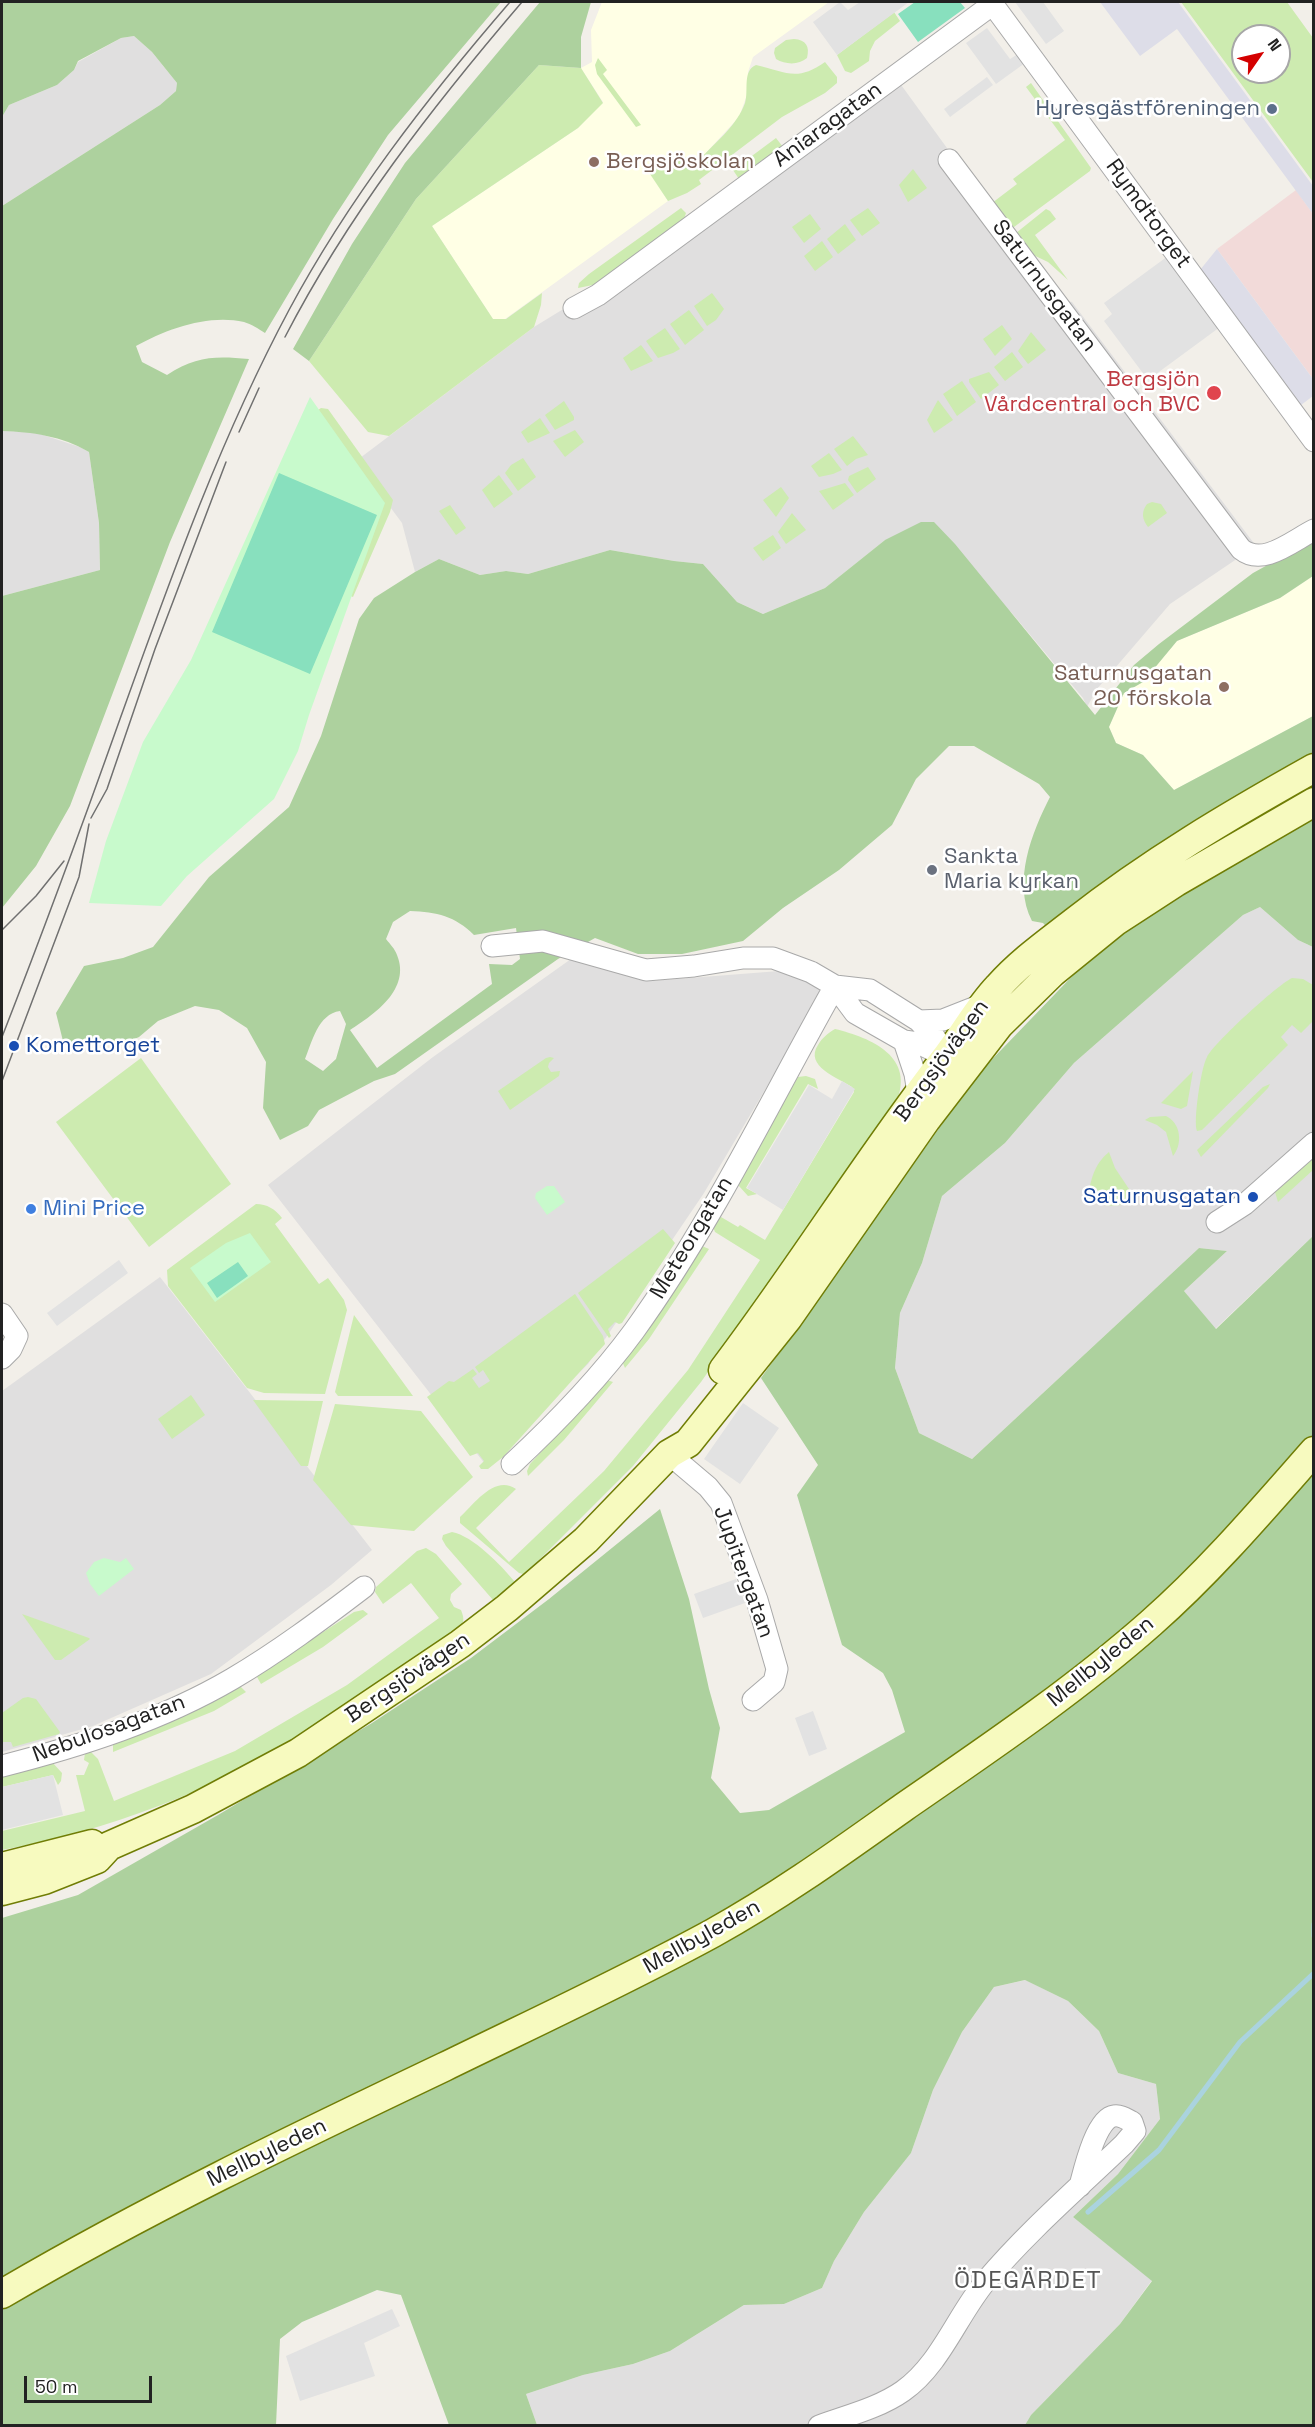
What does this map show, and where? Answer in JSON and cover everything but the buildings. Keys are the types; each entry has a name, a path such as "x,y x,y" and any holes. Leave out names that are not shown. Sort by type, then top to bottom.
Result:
{"street":[{"name":"Aniaragatan","path":"573,308 598,296 992,3"},
{"name":"Rymdtorget","path":"992,3 1310,430"},
{"name":"Saturnusgatan","path":"949,160 1241,549 1249,556 1260,557 1314,530"},
{"name":"Bergsjövägen","path":"2,1891 44,1880 97,1859 109,1846 193,1809 298,1753 460,1644 553,1570 586,1540 669,1454 688,1443 788,1318 926,1120 981,1005 1033,953 1129,880 1223,819 1314,768"},
{"name":"Bergsjövägen","path":"669,1454 675,1432 767,1312 918,1093 999,1025 1084,945 1176,882 1314,802"},
{"path":"492,946 543,941 646,970 694,966 743,958 773,958 811,972 835,986 855,1013 904,1041 918,1043 955,1063"},
{"path":"835,986 870,990 919,1021 955,1063"},
{"name":"Meteorgatan","path":"512,1464 557,1421 591,1384 633,1332 662,1290 711,1209 835,986"},
{"path":"919,1021 943,1020 981,1005"},
{"path":"904,1041 915,1074 918,1093"},
{"path":"1217,1222 1245,1204 1314,1143"},
{"path":"2,1314 17,1336 11,1349 2,1358"},
{"name":"Mellbyleden","path":"2,2294 163,2205 636,1974 730,1923 783,1891 1003,1738 1140,1632 1209,1566 1314,1451"},
{"name":"Jupitergatan","path":"669,1454 708,1487 721,1503 753,1590 777,1669 774,1682 753,1700"},
{"name":"Nebulosagatan","path":"2,1766 50,1754 101,1737 156,1717 197,1697 257,1663 364,1587"},
{"name":"Bergsjövägen","path":"2,1867 94,1843 109,1846"},
{"path":"819,2426 884,2402 902,2392 918,2379 981,2288 1002,2262 1080,2186"}],"shaded area":[{"name":"Bergsjöskolan","path":"602,2 829,2 753,57 748,72 748,92 739,117 703,156 675,158 645,165 668,201 505,319 493,319 432,226 578,128 603,102 581,68 592,62 591,30"},
{"path":"840,2 848,10 860,2 909,2 837,55 813,22"},
{"path":"1015,2 1043,2 1064,31 1046,44"},
{"path":"1100,2 1178,2 1231,74 1231,84 1238,84 1313,186 1313,214 1177,29 1140,56"},
{"path":"987,28 1010,59 1018,54 1025,63 996,84 966,43"},
{"path":"134,36 152,52 177,83 176,91 160,105 2,206 2,117 9,105 57,85 74,70 78,62 121,38"},
{"path":"891,71 1056,298 1072,302 1256,546 1170,604 1097,689 1087,707 1083,698 1011,612 885,540 825,588 763,614 737,602 703,564 610,550 528,574 506,571 480,575 439,559 415,572 402,523 356,461 534,327 596,289"},
{"path":"987,77 993,85 950,117 944,109"},
{"path":"1296,190 1313,214 1313,379 1217,249"},
{"path":"1217,249 1313,379 1313,396 1301,405 1200,270"},
{"path":"1168,256 1220,327 1148,380 1104,321 1112,314 1104,303"},
{"path":"2,431 34,432 89,452 99,523 100,570 2,596"},
{"name":"Saturnusgatan 20 förskola","path":"1313,576 1313,716 1174,790 1143,755 1116,743 1109,727 1124,693 1143,682 1177,641 1280,598"},
{"path":"1260,907 1298,940 1313,947 1313,1236 1215,1329 1184,1291 1227,1251 1199,1248 972,1459 919,1433 895,1368 900,1313 922,1263 942,1196 1005,1143 1074,1063 1243,915"},
{"path":"571,959 651,981 792,970 824,990 704,1193 588,1364 485,1464 268,1185 433,1057"},
{"path":"842,1081 855,1089 783,1210 747,1188 809,1085 832,1099"},
{"path":"119,1260 128,1273 57,1326 47,1313"},
{"path":"160,1277 372,1550 331,1585 211,1674 93,1726 2,1752 2,1391"},
{"path":"743,1403 779,1428 740,1484 704,1459"},
{"path":"736,1579 745,1603 703,1618 694,1594"},
{"path":"813,1711 827,1749 809,1756 795,1718"},
{"path":"53,1775 63,1815 2,1830 2,1787"},
{"path":"1026,1980 1068,2001 1099,2031 1118,2073 1156,2084 1160,2119 1118,2174 1073,2217 1152,2280 1120,2324 1031,2415 1025,2425 537,2425 526,2394 583,2375 633,2364 670,2351 744,2305 784,2304 822,2288 834,2261 864,2212 911,2153 933,2090 962,2032 994,1987"},
{"path":"392,2309 400,2326 364,2343 375,2376 300,2401 286,2356"}],"green space":[{"path":"2,2 501,2 388,135 333,219 265,333 244,322 216,320 174,329 136,346 142,362 167,375 187,364 206,359 249,359 170,542 70,806 36,866 2,908 2,596 100,570 99,523 89,452 68,442 47,436 2,431 2,206 160,105 176,91 177,83 152,52 134,36 121,38 78,61 74,70 57,85 9,105 2,117"},
{"path":"540,2 591,2 581,37 581,68 539,65 416,199 309,361 293,349 352,244 405,163"},
{"path":"915,2 960,2 965,8 918,42 898,14"},
{"path":"1181,2 1287,2 1313,38 1313,182 1241,84 1291,84 1291,24 1231,24 1231,70"},
{"path":"894,12 900,21 875,41 870,51 869,61 851,73 845,71 837,55"},
{"path":"794,39 806,44 807,58 792,63 776,59 775,48 786,40"},
{"path":"598,58 607,70 603,74 641,125 636,127 597,74 595,65"},
{"path":"825,62 837,77 837,83 825,93 782,117 699,180 701,184 668,201 644,165 675,158 703,156 727,132 742,111 746,98 747,76 752,68 756,65 799,74"},
{"path":"539,65 581,68 603,103 578,128 432,226 493,319 506,319 542,293 534,327 389,436 368,432 309,361 416,199"},
{"path":"1031,83 1091,168 1014,227 1009,226 992,203 1017,184 1013,179 1065,140 1026,87"},
{"path":"776,138 783,147 739,179 733,170"},
{"path":"913,169 927,188 908,202 899,185"},
{"path":"681,208 686,213 684,219 604,279 593,285 578,288 579,283 589,274"},
{"path":"868,208 880,223 862,236 850,220"},
{"path":"1046,209 1056,219 1035,235 1068,280 1048,262 1029,253 1016,233"},
{"path":"810,214 821,229 804,243 792,227"},
{"path":"845,224 856,240 838,254 827,239"},
{"path":"822,241 833,257 815,271 804,256"},
{"path":"712,293 724,309 716,320 707,326 694,306"},
{"path":"689,310 704,330 685,345 670,324"},
{"path":"1002,325 1012,339 995,356 983,339"},
{"path":"665,328 680,349 658,358 646,341"},
{"path":"1031,332 1046,350 1028,364 1018,351"},
{"path":"641,345 653,361 631,371 623,358"},
{"path":"1012,352 1023,367 1005,381 994,367"},
{"path":"989,372 999,385 981,399 969,379"},
{"path":"962,381 976,402 957,416 943,394"},
{"path":"310,397 385,503 298,751 274,799 187,876 161,906 89,903 106,841 143,742 191,660"},
{"path":"938,400 953,420 934,433 927,420"},
{"path":"564,401 574,420 555,430 545,415"},
{"path":"328,409 393,500 390,512 353,597 346,594 318,410"},
{"path":"540,418 550,433 528,443 521,432"},
{"path":"575,430 584,442 565,457 553,441"},
{"path":"853,436 868,455 856,459 847,466 834,449"},
{"path":"829,453 842,470 819,477 811,466"},
{"path":"523,458 536,477 518,491 505,473 511,465"},
{"path":"868,467 876,479 857,493 848,480 849,476"},
{"path":"279,473 377,515 310,674 212,632"},
{"path":"499,475 513,494 494,508 482,490"},
{"path":"845,483 854,495 833,510 819,491"},
{"path":"781,487 789,498 776,517 763,500"},
{"path":"1152,502 1161,504 1167,513 1148,527 1143,513 1147,504"},
{"path":"450,505 466,528 456,535 439,511"},
{"path":"792,513 806,530 786,544 778,532"},
{"path":"921,522 934,522 955,544 1095,715 1134,665 1159,644 1253,573 1313,540 1313,576 1280,598 1177,641 1143,682 1124,693 1109,727 1116,743 1143,755 1174,790 1313,716 1313,947 1298,940 1260,907 1243,915 1074,1063 1005,1143 942,1196 922,1263 900,1313 895,1368 919,1433 972,1459 1199,1248 1227,1251 1184,1291 1216,1329 1313,1236 1313,2425 1025,2425 1031,2415 1120,2324 1152,2281 1073,2217 1118,2174 1160,2119 1156,2084 1118,2073 1099,2031 1068,2001 1025,1980 994,1987 962,2032 933,2090 911,2153 864,2212 834,2261 822,2288 784,2304 744,2305 670,2351 633,2364 583,2375 526,2394 537,2425 449,2425 401,2295 377,2290 302,2322 280,2339 276,2425 2,2426 2,1918 78,1895 372,1723 471,1658 549,1599 660,1509 689,1599 720,1728 711,1778 740,1813 769,1810 905,1732 892,1690 883,1673 842,1645 797,1495 818,1465 761,1378 977,1075 1082,966 1043,923 1032,921 1026,906 1024,874 1027,858 1031,841 1050,797 1039,784 974,746 949,746 916,779 892,825 839,870 783,908 743,941 682,954 638,954 595,938 558,959 395,1074 374,1081 319,1110 308,1126 280,1140 263,1108 266,1062 247,1028 219,1010 195,1006 158,1021 139,1037 123,1044 64,1045 56,1013 84,966 123,958 153,947 209,877 289,807 321,736 359,619 374,598 415,572 439,559 480,575 506,571 528,574 610,550 703,564 737,602 763,614 825,588 885,540","holes":["410,911 445,916 460,923 474,935 516,928 520,959 512,965 489,964 492,984 377,1068 350,1030 380,1008 395,989 400,967 396,953 386,939 393,922","340,1011 346,1024 336,1059 323,1071 305,1059 321,1023 332,1013"]},
{"path":"773,535 781,548 763,561 753,548"},
{"path":"1292,978 1303,979 1313,985 1313,1021 1301,1033 1292,1025 1281,1037 1288,1045 1202,1130 1197,1131 1198,1094 1207,1057 1246,1015"},
{"path":"835,1029 863,1038 887,1052 900,1073 901,1087 896,1103 701,1382 633,1466 530,1569 523,1574 519,1573 460,1523 460,1517 478,1498 493,1488 508,1485 516,1489 476,1528 509,1562 604,1471 688,1370 760,1260 715,1232 713,1227 716,1220 721,1217 765,1240 854,1092 852,1087 824,1070 815,1059 815,1052 820,1042"},
{"path":"550,1057 554,1058 548,1067 551,1072 560,1071 559,1076 510,1110 498,1091"},
{"path":"141,1058 231,1184 149,1247 56,1122"},
{"path":"1193,1071 1187,1106 1181,1109 1161,1103"},
{"path":"806,1076 815,1079 818,1089 808,1084 746,1188 757,1194 748,1196 739,1186 740,1175 798,1077"},
{"path":"1270,1084 1201,1157 1197,1150 1263,1087"},
{"path":"1166,1116 1175,1124 1179,1134 1178,1146 1173,1156 1166,1132 1145,1120 1150,1117"},
{"path":"1109,1152 1115,1168 1133,1195 1124,1204 1112,1206 1087,1200 1096,1168"},
{"path":"1313,1155 1313,1170 1278,1202 1275,1192"},
{"path":"547,1186 554,1186 565,1202 547,1215 535,1198 536,1193"},
{"path":"256,1204 267,1206 282,1218 275,1224 319,1284 328,1278 344,1300 347,1310 325,1394 264,1393 247,1388 168,1286 167,1270"},
{"path":"663,1229 675,1243 622,1323 615,1322 608,1329 611,1336 609,1338 578,1293"},
{"path":"250,1233 271,1262 215,1302 190,1268 226,1243"},
{"path":"702,1246 709,1249 649,1339 625,1368 622,1361"},
{"path":"238,1262 248,1276 217,1298 207,1283"},
{"path":"575,1294 603,1336 605,1344 503,1457 488,1469 481,1469 479,1466 484,1461 478,1453 470,1456 427,1397 449,1381 454,1382 473,1369 477,1374 472,1378 479,1388 490,1381 483,1370 479,1373 475,1367"},
{"path":"354,1315 413,1396 338,1396 335,1392"},
{"path":"607,1380 613,1382 564,1440 528,1476 527,1471 530,1464"},
{"path":"191,1395 205,1415 172,1439 158,1419"},
{"path":"253,1400 323,1401 308,1466 301,1466"},
{"path":"335,1404 421,1411 473,1477 414,1531 351,1525 313,1480"},
{"path":"452,1532 477,1545 515,1582 493,1600 446,1546 442,1539 443,1535"},
{"path":"426,1548 436,1554 462,1584 451,1594 450,1600 454,1607 461,1610 463,1616 462,1623 457,1630 325,1721 234,1773 159,1806 121,1819 42,1842 2,1850 2,1831 85,1811 76,1775 84,1775 89,1763 84,1760 85,1753 91,1752 98,1759 114,1801 235,1751 347,1685 439,1618 411,1583 383,1604 375,1592 376,1587 417,1551"},
{"path":"104,1558 120,1562 126,1558 134,1569 99,1596 90,1584 86,1573 94,1562"},
{"path":"363,1610 368,1614 323,1647 261,1684 257,1677 260,1673 354,1612"},
{"path":"22,1614 90,1639 61,1660 55,1660"},
{"path":"240,1686 246,1692 214,1711 113,1752 113,1743"},
{"path":"28,1697 36,1699 60,1732 13,1747 11,1742 2,1742 2,1713"},
{"path":"52,1762 62,1773 58,1785 53,1775 2,1787 2,1773"}],"waterway":[{"path":"1314,1924 1314,1936"},
{"path":"1088,2212 1159,2150 1240,2042 1314,1973"}],"tram line":[{"path":"2,1037 197,511 264,359 312,269 364,188 449,74 510,2"},
{"path":"285,337 336,248 364,205 456,81 522,2"},
{"path":"239,432 259,388"},
{"path":"91,818 107,789 155,649 226,462"},
{"path":"2,1081 79,877 89,824"},
{"path":"2,930 36,896 64,861"}],"place":[{"name":"Hyresgästföreningen","path":"1272,109"},
{"name":"Bergsjöskolan","path":"594,162"},
{"name":"Bergsjön Vårdcentral och BVC","path":"1214,393"},
{"name":"Saturnusgatan 20 förskola","path":"1224,687"},
{"name":"Sankta Maria kyrkan","path":"932,870"},
{"name":"Komettorget","path":"14,1046"},
{"name":"Saturnusgatan","path":"1253,1197"},
{"name":"Mini Price","path":"31,1209"}],"district":[{"name":"ÖDEGÄRDET","path":"1028,2281"}]}
